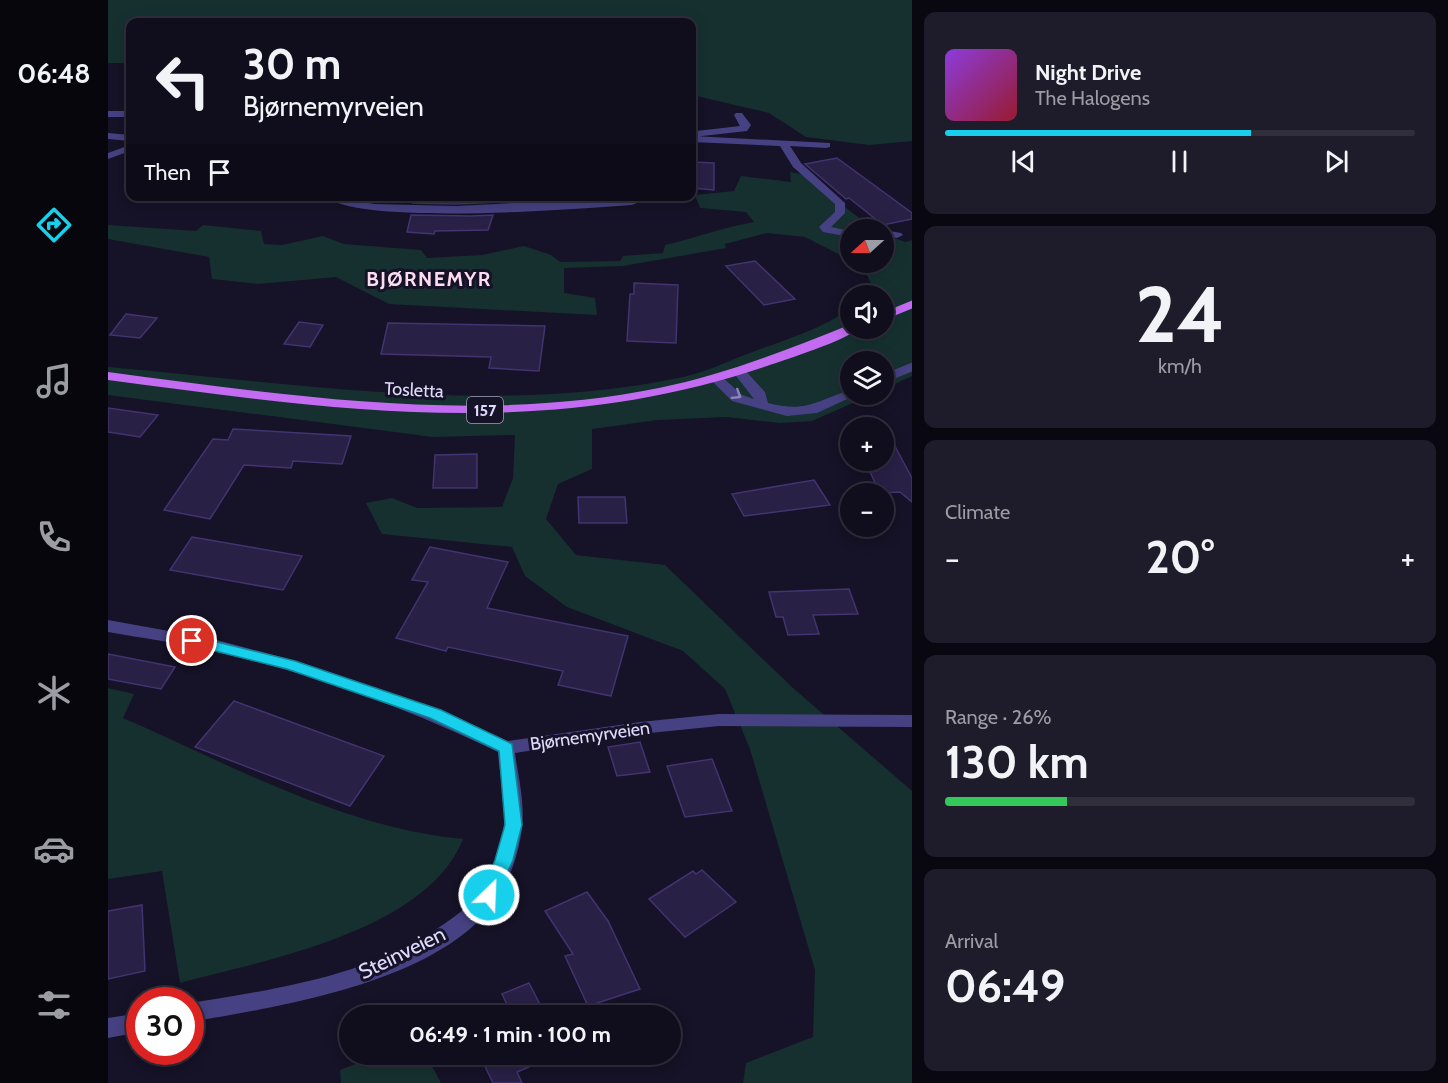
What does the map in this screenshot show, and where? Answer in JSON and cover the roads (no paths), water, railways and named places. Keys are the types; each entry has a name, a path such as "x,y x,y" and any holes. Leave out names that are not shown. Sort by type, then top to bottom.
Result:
{"main road":[{"path":"894,311 912,303"},
{"name":"Tosletta","path":"108,376 322,402 463,410 558,406 610,401 716,379 840,333"}],"street":[{"path":"108,114 126,114"},
{"path":"696,136 699,133 744,129 746,125 739,115"},
{"path":"108,136 126,138"},
{"path":"696,139 826,145"},
{"path":"784,144 797,165 840,203 840,213 825,227 827,230 840,232"},
{"path":"108,156 126,149"},
{"path":"337,201 345,205 375,209 598,204 635,201"},
{"path":"437,208 443,201"},
{"path":"894,375 912,366"},
{"path":"739,372 760,394 762,404"},
{"path":"716,379 737,398 776,410 800,412 824,407 840,400"},
{"name":"Bjørnemyrveien","path":"108,626 213,645 290,664 435,714 507,748 640,728 719,720 912,721"},
{"name":"Steinveien","path":"204,1010 302,993 384,966 438,940 472,914 489,895 504,860 513,825 507,748"},
{"path":"108,1028 126,1025"}],"district":[{"name":"BJØRNEMYR","path":"429,279"}]}
